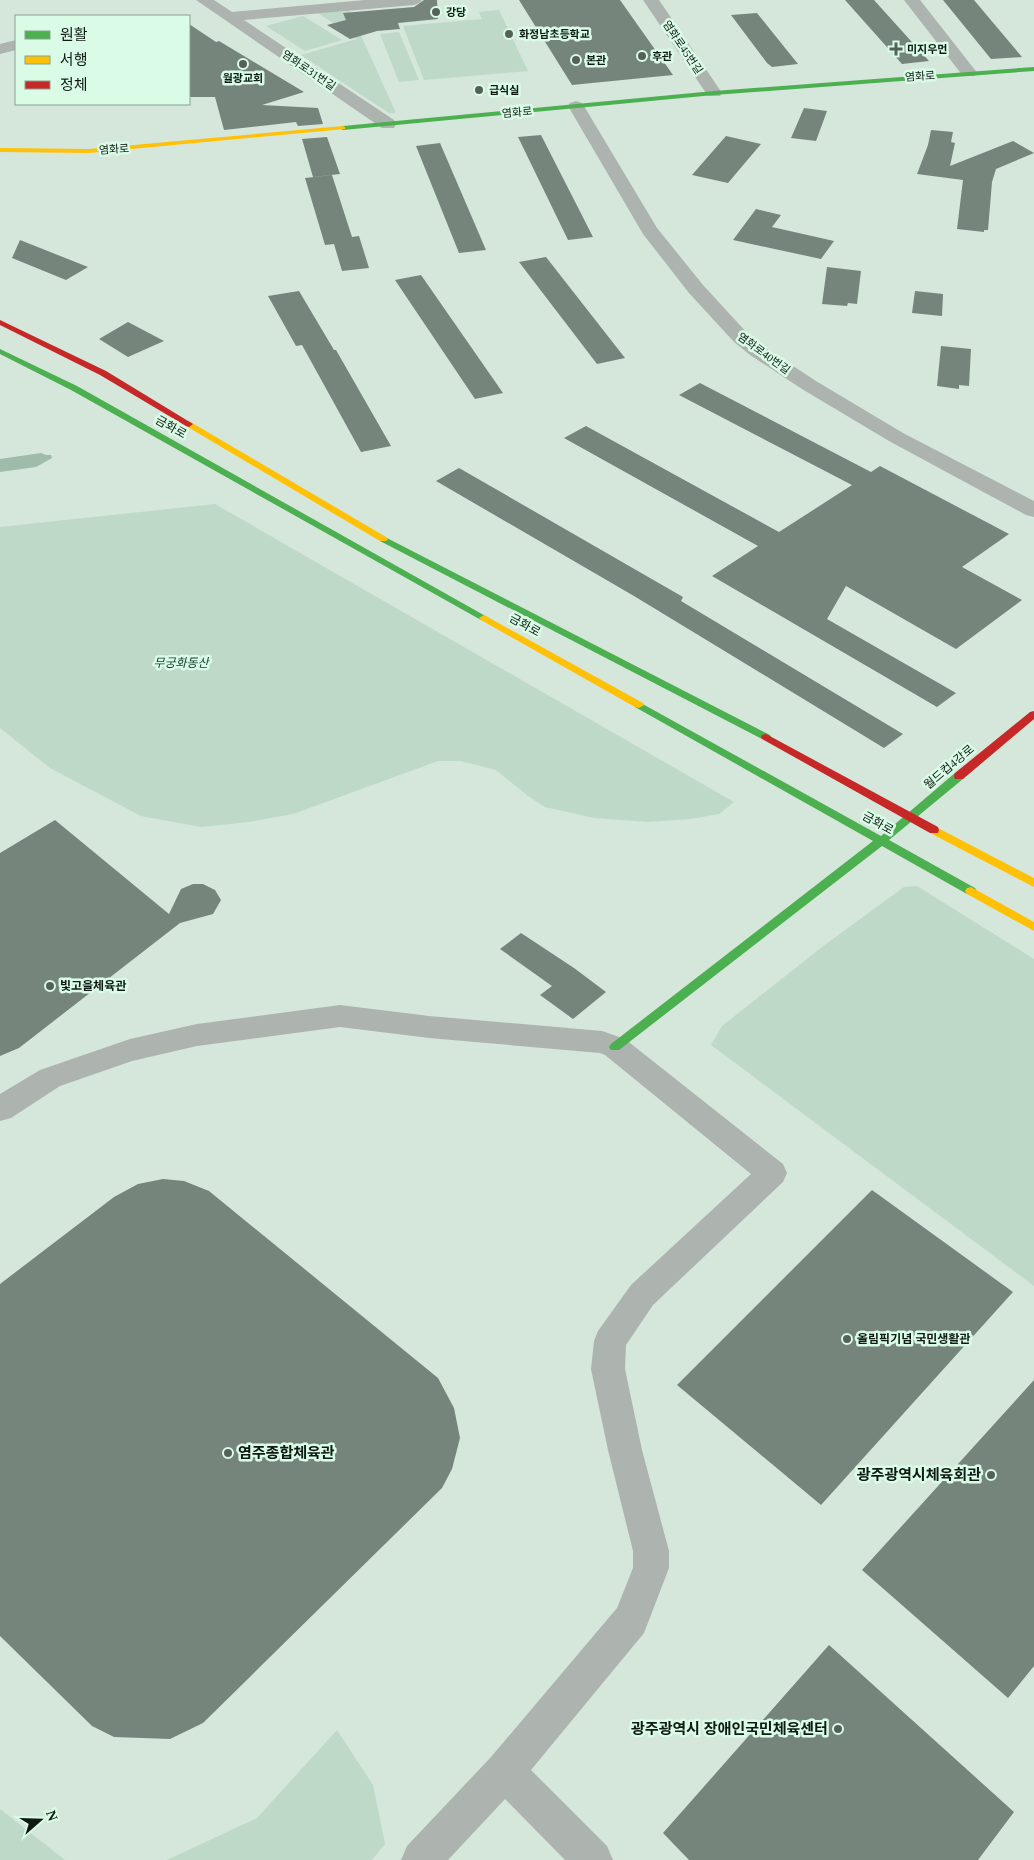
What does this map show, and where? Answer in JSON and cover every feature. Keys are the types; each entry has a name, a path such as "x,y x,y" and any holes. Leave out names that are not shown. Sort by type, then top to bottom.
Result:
{"main road":[{"name":"염화로","path":"0,150 105,150 714,93 1034,69"},
{"name":"금화로","path":"0,322 103,372 383,539 780,744 910,817 1034,883"},
{"name":"금화로","path":"0,351 74,388 1034,927"},
{"name":"월드컵4강로","path":"615,1047 881,841 1034,714"}],"street":[{"name":"염화로31번길","path":"204,0 388,124"},
{"path":"230,17 414,0"},
{"name":"염화로45번길","path":"651,0 714,93"},
{"path":"912,0 969,73"},
{"path":"0,49 15,45"},
{"name":"염화로40번길","path":"576,106 649,230 696,289 741,338 757,351 809,385 888,432 1034,510"},
{"path":"0,1109 50,1078 130,1050 197,1035 340,1016 429,1027 602,1042 615,1047 772,1173 642,1294 610,1341 608,1369 625,1450 651,1551 651,1568 631,1620 505,1771 421,1860"},
{"path":"505,1771 593,1860"}],"green space":[{"path":"499,10 528,71 424,80 403,26 482,19 479,12"},
{"path":"350,11 396,113 389,113 301,55 357,39 318,13"},
{"path":"303,16 342,40 305,51 266,26"},
{"path":"399,32 419,80 399,82 380,34"},
{"name":"무궁화동산","path":"215,504 734,802 719,814 690,819 648,822 594,818 545,807 496,770 461,761 438,761 293,814 249,822 201,827 141,816 50,768 0,728 0,527"},
{"path":"917,886 1034,959 1034,1286 711,1045 722,1026 822,947 904,887"},
{"path":"337,1730 373,1785 385,1844 372,1860 167,1860 257,1818"},
{"path":"0,1809 65,1860 0,1860"}],"shaded area":[{"path":"41,453 51,455 52,458 36,467 0,472 0,459"}],"building":[{"path":"424,0 437,0 438,19 398,23 400,29 377,31 350,39 327,25 346,20 343,13 414,7"},
{"path":"519,0 620,0 673,75 572,85"},
{"path":"845,0 874,0 929,61 902,64"},
{"path":"943,0 974,0 1022,57 991,59"},
{"path":"757,13 798,64 772,67 731,15"},
{"path":"190,25 216,42 219,41 304,92 262,105 318,108 323,124 298,126 296,122 224,130 215,97 190,97"},
{"path":"804,108 827,111 816,141 791,138"},
{"path":"931,130 953,132 951,142 955,143 950,166 1013,141 1034,153 996,169 992,182 988,230 984,230 984,232 957,229 963,180 917,174 928,145"},
{"path":"541,135 593,237 568,240 518,137"},
{"path":"726,136 761,144 728,183 692,175"},
{"path":"327,137 340,174 313,177 302,139"},
{"path":"440,143 486,250 459,253 416,146"},
{"path":"332,175 352,237 359,236 369,268 342,271 334,244 325,245 305,178"},
{"path":"756,209 781,215 772,227 834,241 821,259 733,240"},
{"path":"20,240 88,267 66,280 12,258"},
{"path":"546,257 625,358 597,364 519,262"},
{"path":"827,267 861,271 857,304 848,303 847,306 822,304"},
{"path":"421,275 503,393 475,399 395,280"},
{"path":"299,291 334,350 336,350 391,446 361,452 302,345 296,346 268,296"},
{"path":"915,291 943,294 942,316 912,313"},
{"path":"128,322 164,341 128,357 99,339"},
{"path":"941,346 971,349 969,386 959,385 959,389 937,386"},
{"path":"700,383 871,472 880,466 1009,534 962,567 1022,600 956,649 846,586 827,619 956,693 937,707 712,576 758,546 564,438 586,426 779,532 852,485 679,395"},
{"path":"459,468 683,597 681,601 903,734 884,748 634,596 436,481"},
{"name":"빛고을체육관","path":"55,820 169,914 181,889 193,884 203,884 215,890 221,900 213,914 180,923 19,1048 0,1056 0,853"},
{"path":"521,933 606,992 573,1019 540,995 552,986 500,949"},
{"name":"염주종합체육관","path":"163,1179 184,1181 209,1191 438,1378 454,1408 460,1438 452,1469 442,1488 203,1723 170,1739 114,1737 92,1726 0,1636 0,1284 114,1197 138,1184"},
{"name":"올림픽기념 국민생활관","path":"872,1190 1013,1292 821,1505 677,1385"},
{"name":"광주광역시체육회관","path":"1034,1380 1034,1666 1008,1698 862,1570"},
{"name":"광주광역시 장애인국민체육센터","path":"829,1645 1014,1812 978,1860 689,1860 663,1833"}],"traffic: fast":[{"path":"343,128 714,93 1034,69"},
{"path":"0,351 74,388 484,618"},
{"path":"383,539 766,737"},
{"path":"639,705 971,891"},
{"path":"615,1047 881,841 959,776"}],"traffic: slow":[{"path":"0,150 89,151 343,128"},
{"path":"189,424 383,539"},
{"path":"484,618 639,705"},
{"path":"934,830 1034,883"},
{"path":"971,891 1034,927"}],"traffic: jam":[{"path":"0,322 103,373 189,424"},
{"path":"959,776 1034,714"},
{"path":"766,737 934,830"}],"place":[{"name":"강당","path":"436,12"},
{"name":"화정남초등학교","path":"509,34"},
{"name":"미지우먼","path":"896,49"},
{"name":"후관","path":"642,56"},
{"name":"본관","path":"576,60"},
{"name":"월광교회","path":"243,64"},
{"name":"급식실","path":"479,90"},
{"name":"빛고을체육관","path":"50,986"},
{"name":"올림픽기념 국민생활관","path":"847,1339"},
{"name":"염주종합체육관","path":"228,1453"},
{"name":"광주광역시체육회관","path":"991,1475"},
{"name":"광주광역시 장애인국민체육센터","path":"838,1729"}]}
